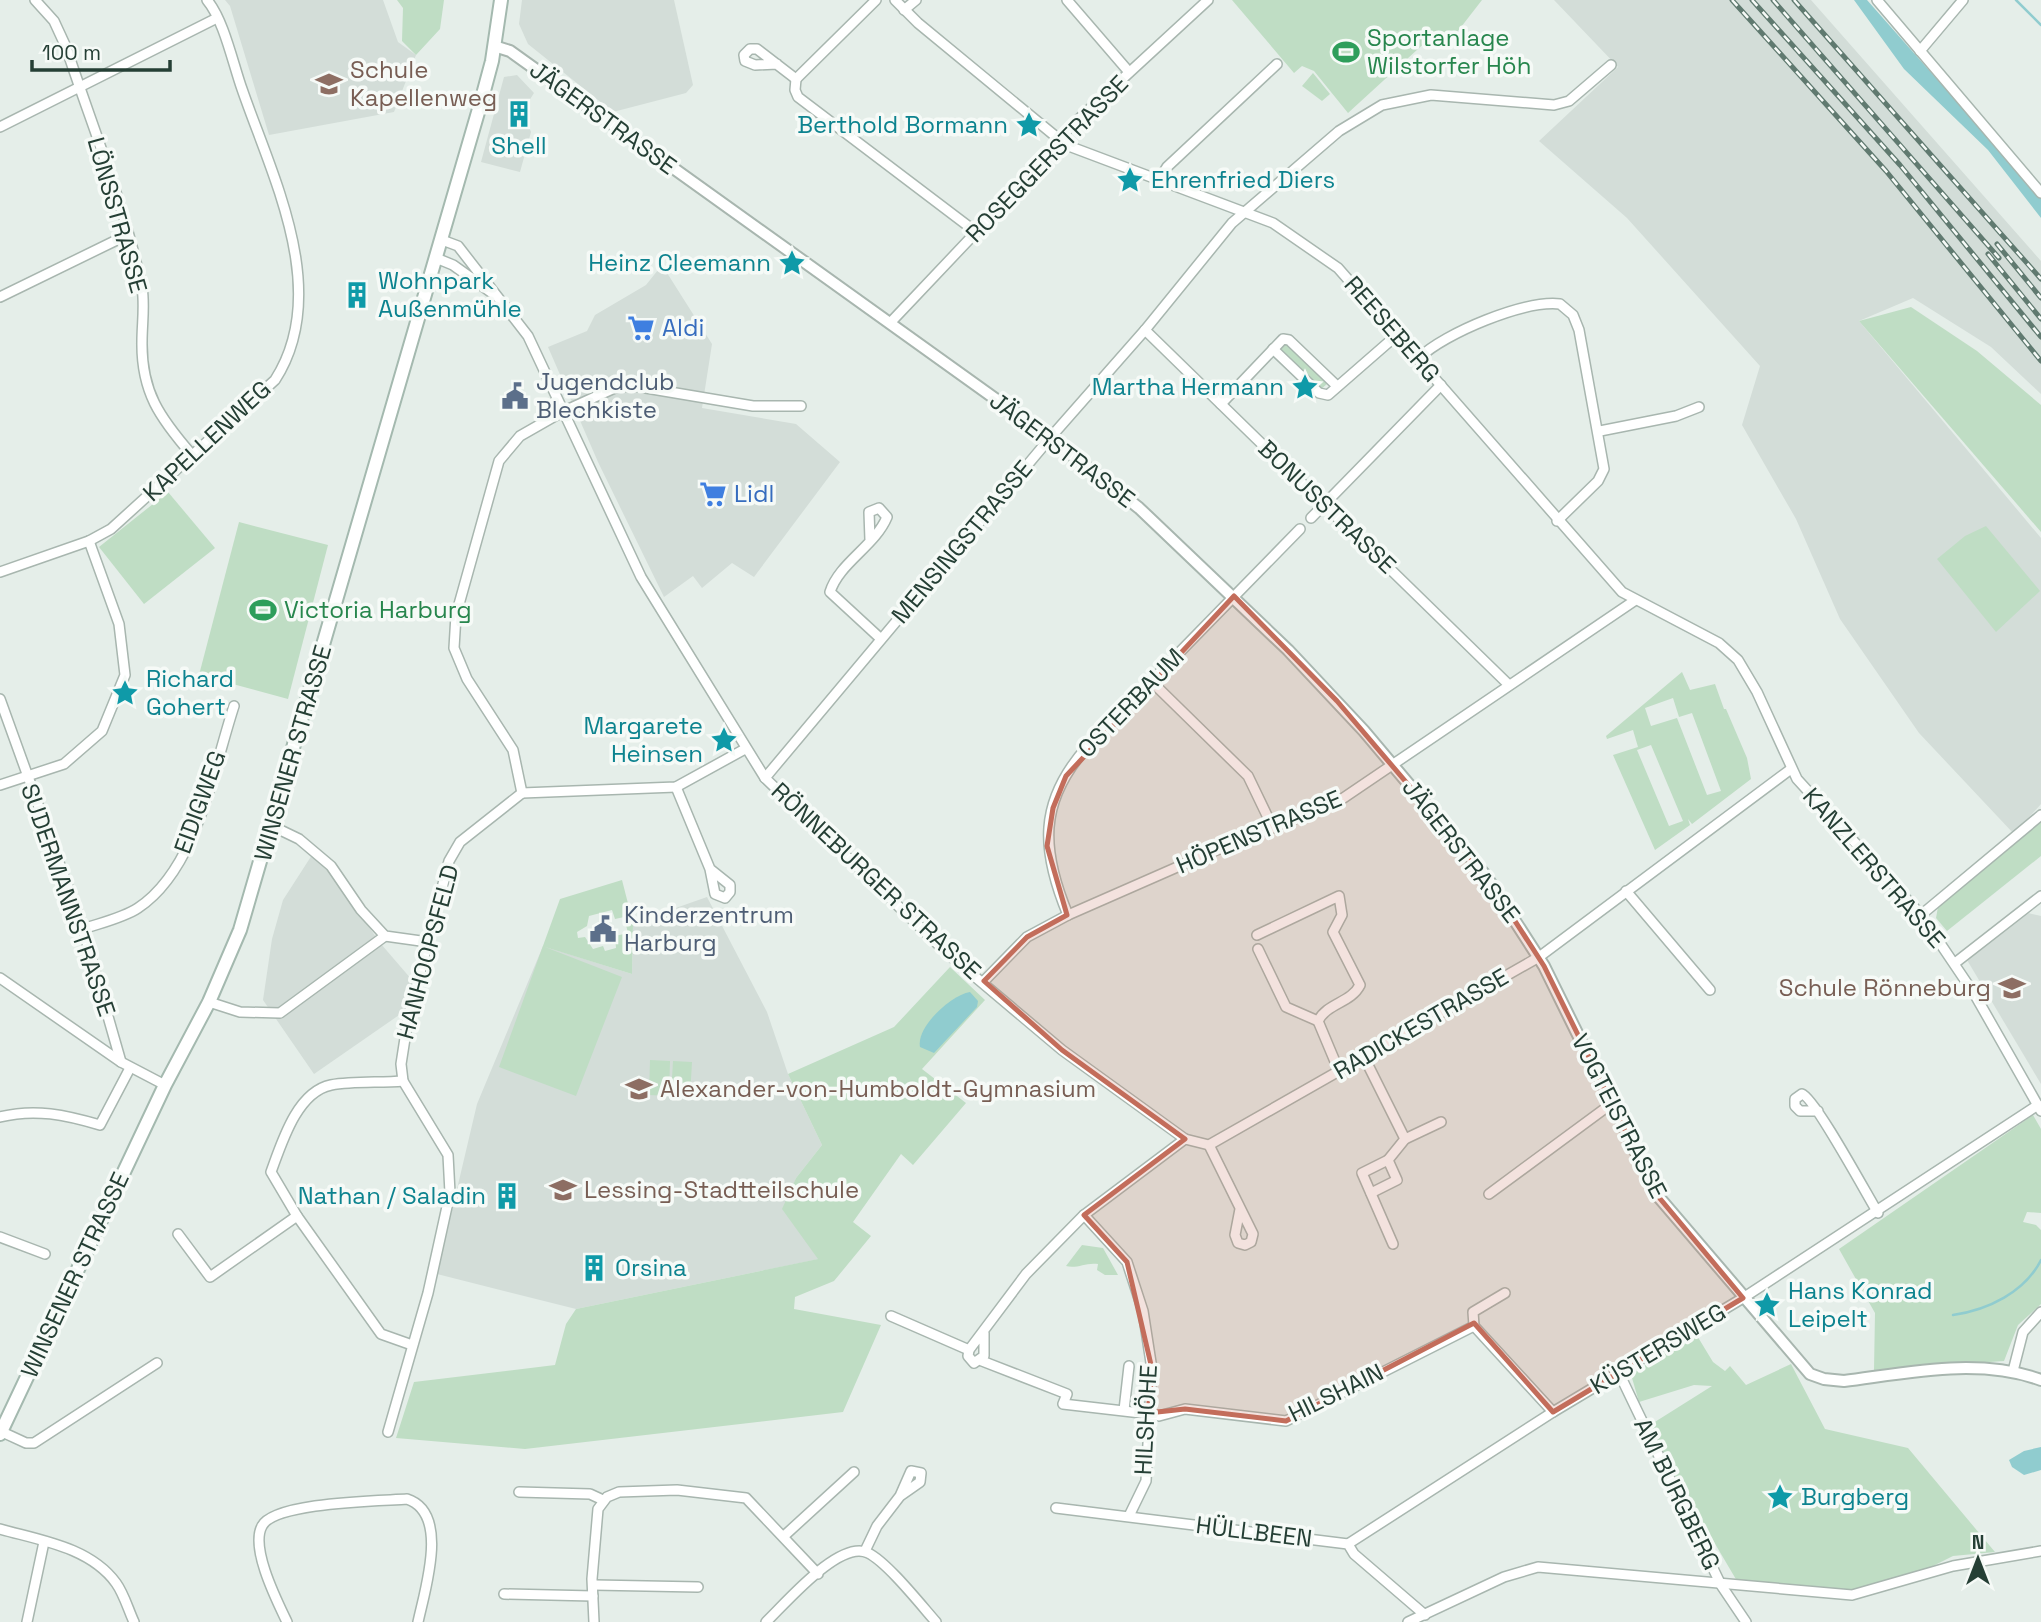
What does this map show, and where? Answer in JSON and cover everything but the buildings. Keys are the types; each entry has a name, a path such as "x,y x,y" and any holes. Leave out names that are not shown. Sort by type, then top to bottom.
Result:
{"main road":[{"name":"WINSENER STRASSE","path":"0,1432 165,1085 209,1002 240,930 442,240 494,46 501,0"}],"street":[{"name":"LÖNSSTRASSE","path":"35,0 54,21 127,235 143,291 142,365 145,385 174,435 192,455"},
{"name":"KAPELLENWEG","path":"0,572 89,541 111,529 275,380 291,350 297,323 295,261 287,223 217,18 207,0"},
{"path":"876,0 796,79 794,90 798,97 976,232"},
{"name":"REESEBERG","path":"895,0 1059,141 1074,150 1244,212 1289,232 1329,259 1419,358 1557,521 1634,601 1697,631 1734,654 1757,692 1791,769"},
{"path":"904,10 916,0"},
{"path":"1067,0 1129,72"},
{"name":"ROSEGGERSTRASSE","path":"890,323 1059,141 1208,0"},
{"path":"1877,0 2041,193"},
{"path":"1920,51 1962,0"},
{"path":"0,127 217,18"},
{"name":"JÄGERSTRASSE","path":"494,46 510,51 890,323 1049,438 1139,508 1234,596 1337,701 1476,863 1539,957"},
{"path":"777,64 796,79"},
{"path":"1159,180 1167,167 1277,64"},
{"name":"MENSINGSTRASSE","path":"765,778 1049,438 1145,330 1231,223 1339,131 1382,105 1431,95 1554,105 1569,101 1611,65"},
{"path":"0,297 127,235"},
{"name":"RÖNNEBURGER STRASSE","path":"442,240 458,246 528,336 641,577 745,750 765,778 887,898 1062,1050 1185,1139"},
{"name":"RÖNNEBURGER STRASSE","path":"436,258 453,265 502,301"},
{"path":"1419,358 1440,342 1532,306 1560,304 1577,322 1600,431 1603,475 1557,521"},
{"name":"BONUSSTRASSE","path":"1145,330 1509,685"},
{"path":"1273,348 1319,393 1328,395 1398,334"},
{"path":"1222,404 1283,339 1289,340 1337,386"},
{"path":"1311,518 1441,384"},
{"path":"745,750 676,787 522,793 513,750 455,657 456,615 499,461 520,436 562,412 625,385 753,407 801,406"},
{"path":"1600,431 1676,416 1699,407"},
{"name":"OSTERBAUM","path":"1068,915 1048,859 1048,838 1055,802 1079,756 1300,529"},
{"path":"870,540 833,583 830,592 881,639"},
{"path":"0,785 64,764 102,731 125,675 118,624 89,541"},
{"name":"HÖPENSTRASSE","path":"984,981 1027,937 1068,915 1339,801 1634,601"},
{"path":"1152,682 1248,776 1273,828"},
{"name":"SUDERMANNSTRASSE","path":"0,699 83,929 121,1062"},
{"name":"EIDIGWEG","path":"83,929 136,909 157,892 172,874 188,848 234,706"},
{"name":"RADICKESTRASSE","path":"1209,1145 1539,957 1791,769"},
{"name":"KANZLERSTRASSE","path":"1791,769 1803,788 1921,915 1955,963 2039,1108"},
{"path":"676,787 710,869"},
{"name":"HANHOOPSFELD","path":"403,1081 402,1047 449,861 460,842 522,793"},
{"path":"1921,915 2041,815"},
{"path":"272,826 299,839 331,866 361,910 385,936 428,942"},
{"path":"1626,891 1710,990"},
{"path":"1257,935 1339,896 1342,915 1333,932 1360,985 1355,995 1325,1012 1318,1021"},
{"path":"1955,963 2041,896"},
{"path":"209,1002 240,1012 281,1013 385,936"},
{"path":"1258,949 1286,1007 1318,1021 1339,1071"},
{"name":"VOGTEISTRASSE","path":"1539,957 1657,1195 1804,1368 1824,1379 1844,1381 1952,1369 2013,1371 2041,1380"},
{"path":"0,978 130,1068 165,1085"},
{"path":"1364,1058 1405,1139"},
{"path":"0,1117 37,1112 66,1115 100,1125 130,1068"},
{"path":"388,1432 428,1293 450,1193 448,1155 403,1081 330,1085 313,1093 301,1107 271,1172 297,1216 380,1334 412,1345"},
{"path":"1489,1194 1611,1104"},
{"name":"KÜSTERSWEG","path":"1348,1544 1553,1412 1878,1213 2039,1108"},
{"path":"1818,1111 1878,1213"},
{"path":"1394,1244 1362,1173 1388,1160 1405,1139 1441,1122"},
{"path":"1145,1413 1063,1405 1067,1394 982,1361 970,1360 969,1350 1026,1274 1084,1215 1185,1139 1209,1145 1240,1209"},
{"path":"1371,1193 1397,1180 1388,1160"},
{"name":"HILSHÖHE","path":"1084,1215 1128,1262 1143,1311 1152,1369 1145,1413 1146,1481 1129,1516"},
{"path":"178,1234 210,1277 297,1216"},
{"path":"0,1237 45,1254"},
{"name":"HILSHAIN","path":"1145,1413 1159,1416 1185,1409 1286,1421 1474,1326 1473,1312 1505,1293"},
{"path":"2013,1371 2023,1332 2041,1312"},
{"path":"891,1316 969,1350"},
{"path":"1474,1326 1553,1412"},
{"path":"982,1361 986,1350 984,1333"},
{"name":"WINSENER STRASSE","path":"0,1432 26,1443 34,1443 157,1363"},
{"path":"1124,1410 1129,1366"},
{"name":"AM BURGBERG","path":"1619,1373 1721,1585 1852,1595 1954,1566 2041,1551"},
{"path":"784,1536 854,1472"},
{"path":"594,1622 593,1548 598,1509 603,1500 620,1492 649,1489 739,1496 752,1501 818,1574"},
{"path":"519,1492 590,1494 603,1500"},
{"path":"865,1552 877,1526 900,1496"},
{"path":"287,1622 259,1547 262,1525 270,1517 315,1507 407,1499 425,1510 431,1524 427,1579 418,1622"},
{"name":"HÜLLBEEN","path":"1056,1508 1348,1544 1354,1554 1425,1615"},
{"path":"0,1529 79,1554 108,1574 121,1591 134,1622"},
{"path":"27,1622 44,1542"},
{"path":"766,1622 845,1552 865,1552 879,1561 936,1622"},
{"path":"1408,1622 1504,1577 1538,1567 1721,1585 1746,1622"},
{"path":"594,1585 698,1587"},
{"path":"504,1594 593,1596"}],"highlighted area":[{"path":"1234,596 1337,701 1486,876 1544,966 1657,1195 1743,1298 1553,1412 1474,1323 1286,1421 1185,1409 1148,1413 1152,1369 1127,1262 1084,1215 1185,1139 1062,1050 984,981 1027,937 1067,915 1047,846 1053,808 1066,776"}],"shaded area":[{"name":"Schule Kapellenweg","path":"225,0 383,0 398,42 416,55 394,112 269,135 230,6"},
{"path":"522,0 674,0 693,85 686,93 613,112 528,44 519,24"},
{"path":"1554,0 1811,0 2041,261 2041,394 1991,347 1913,298 1859,321 2041,538 2041,804 2014,834 1919,733 1840,619 1796,519 1742,425 1760,366 1627,218 1539,141 1618,67"},
{"path":"517,75 534,93 527,104 521,107 531,132 520,172 481,162 504,77"},
{"path":"662,265 712,344 702,408 796,424 840,462 754,577 732,563 702,588 693,576 664,597 598,462 548,347 587,331 595,315 646,285"},
{"path":"312,855 329,871 381,944 412,980 402,1013 314,1074 263,1000 272,939 283,900"},
{"name":"Alexander-von-Humboldt-Gymnasium","path":"707,897 767,1012 788,1074 822,1145 796,1178 791,1192 819,1259 576,1309 437,1274 477,1104 543,946 632,974 633,923"},
{"name":"Schule Rönneburg","path":"2028,913 2041,916 2041,1084 1967,960"}],"green space":[{"path":"397,0 444,0 440,29 416,55 402,41 403,8"},
{"name":"Sportanlage Wilstorfer Höh","path":"1232,0 1482,0 1444,49 1430,38 1348,113 1314,71 1302,66 1294,73"},
{"path":"1313,73 1330,94 1322,101 1302,86"},
{"path":"1911,307 1977,351 2041,405 2041,532 1859,321"},
{"path":"1287,341 1328,383 1319,391 1278,350"},
{"path":"168,492 215,548 144,604 99,547"},
{"name":"Victoria Harburg","path":"239,522 328,545 288,699 199,675"},
{"path":"1986,526 2040,591 1996,632 1937,559 1965,536"},
{"path":"1682,672 1690,690 1715,684 1747,758 1751,779 1692,824 1688,819 1690,825 1655,850 1613,755 1638,747 1633,730 1607,739 1606,736","holes":["1673,698 1679,717 1692,713 1721,791 1707,795 1677,718 1651,726 1645,708","1651,745 1683,821 1669,826 1637,750"]},
{"path":"2041,820 2041,856 1947,931 1936,918 1938,907"},
{"path":"622,880 633,923 632,974 545,947 622,977 576,1096 499,1067 560,899","holes":["612,910 615,919 624,917 628,933 615,936 616,948 605,951 603,946 593,949 585,937 578,938 577,932 587,926 589,916"]},
{"path":"950,967 985,1000 922,1069 966,1103 913,1165 901,1154 853,1222 871,1236 834,1281 795,1297 794,1309 881,1325 843,1412 525,1449 396,1438 414,1382 555,1365 566,1324 576,1309 818,1259 782,1209 796,1178 822,1145 788,1074 894,1027"},
{"path":"650,1060 670,1061 669,1096 649,1095"},
{"path":"673,1061 692,1062 690,1097 671,1096"},
{"path":"2033,1115 2041,1129 2041,1213 2027,1212 2023,1222 2036,1225 2041,1230 2041,1304 2018,1325 2004,1361 1874,1370 1875,1313 1839,1249"},
{"path":"1082,1245 1103,1248 1118,1275 1105,1275 1097,1270 1098,1264 1066,1266"},
{"path":"1696,1334 1713,1362 1725,1371 1730,1366 1746,1385 1791,1364 1825,1429 1908,1448 1995,1552 1953,1556 1915,1575 1856,1591 1737,1581 1671,1469 1650,1425 1712,1386 1694,1385 1639,1402 1632,1378 1636,1371"}],"water":[{"path":"1854,0 1867,0 2041,197 2041,218 1988,150 1904,69"},
{"path":"970,992 978,1001 977,1007 934,1053 920,1047 923,1030 936,1013 962,994"},
{"path":"2041,1447 2041,1470 2024,1475 2012,1467 2009,1460 2024,1451"}],"waterway":[{"path":"2016,0 2041,25"},
{"path":"1953,1315 1979,1309 2004,1298 2025,1281 2041,1260"}],"railway":[{"path":"1732,0 1886,171 2041,361"},
{"path":"1752,0 1900,165 2041,337"},
{"path":"1773,0 1999,258"},
{"path":"1794,0 2041,279"},
{"path":"1997,244 2041,298"},
{"path":"1988,254 2041,319"}],"place":[{"name":"Sportanlage Wilstorfer Höh","path":"1346,52"},
{"name":"Schule Kapellenweg","path":"329,84"},
{"name":"Shell","path":"519,114"},
{"name":"Berthold Bormann","path":"1029,125"},
{"name":"Ehrenfried Diers","path":"1130,180"},
{"name":"Heinz Cleemann","path":"792,263"},
{"name":"Wohnpark Außenmühle","path":"357,295"},
{"name":"Aldi","path":"641,328"},
{"name":"Martha Hermann","path":"1305,387"},
{"name":"Jugendclub Blechkiste","path":"515,396"},
{"name":"Lidl","path":"713,494"},
{"name":"Victoria Harburg","path":"263,610"},
{"name":"Richard Gohert","path":"125,693"},
{"name":"Margarete Heinsen","path":"724,740"},
{"name":"Kinderzentrum Harburg","path":"603,929"},
{"name":"Schule Rönneburg","path":"2012,988"},
{"name":"Alexander-von-Humboldt-Gymnasium","path":"639,1089"},
{"name":"Lessing-Stadtteilschule","path":"563,1190"},
{"name":"Nathan / Saladin","path":"507,1196"},
{"name":"Orsina","path":"594,1268"},
{"name":"Hans Konrad Leipelt","path":"1767,1305"},
{"name":"Burgberg","path":"1780,1497"}]}
